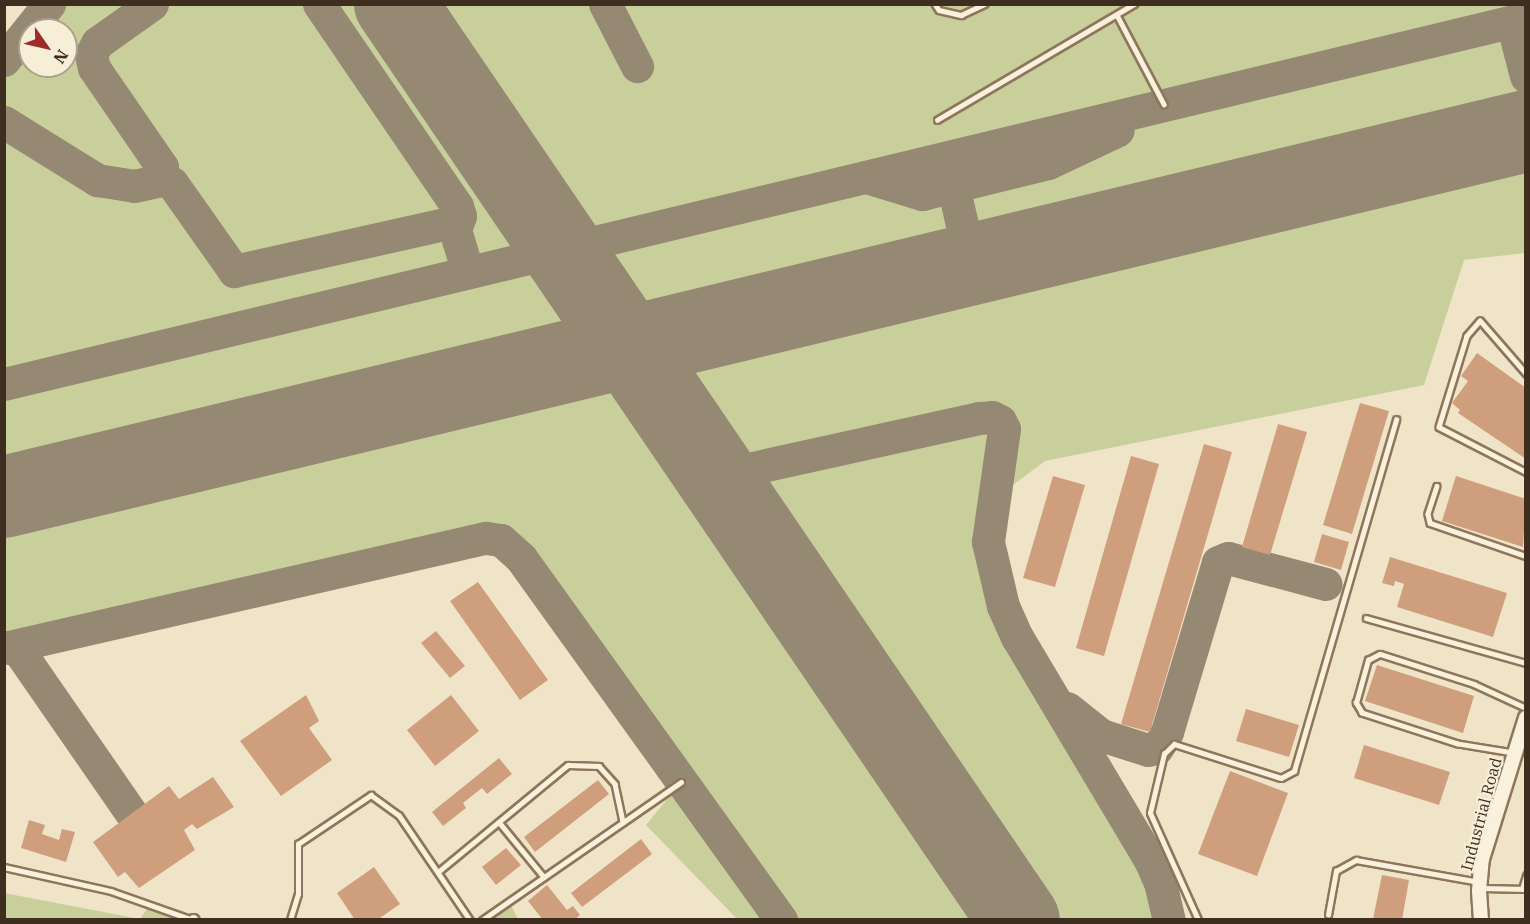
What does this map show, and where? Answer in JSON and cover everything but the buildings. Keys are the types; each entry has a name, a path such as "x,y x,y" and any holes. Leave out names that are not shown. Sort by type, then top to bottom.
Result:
{"street":[{"name":"Industrial Road","path":"1481,920 1479,885 1482,859 1526,718"}],"lane":[{"path":"935,4 939,10 961,15 985,4"},
{"path":"937,120 1134,4"},
{"path":"1117,15 1164,104"},
{"path":"1526,374 1480,321 1467,336 1439,427 1526,472"},
{"path":"1198,920 1150,813 1164,753 1174,744 1281,778 1294,771 1396,419"},
{"path":"1437,486 1428,514 1430,524 1526,556"},
{"path":"1366,618 1526,663"},
{"path":"1514,753 1458,744 1362,713 1356,703 1368,660 1380,654 1474,684 1526,708"},
{"path":"438,872 568,765 599,766 615,784 623,822"},
{"path":"482,920 681,782"},
{"path":"290,920 298,894 298,844 371,795 399,815 470,920"},
{"path":"499,822 544,877"},
{"path":"1328,915 1336,871 1356,860 1479,885 1524,889 1526,876"},
{"path":"4,867 111,891 193,919"}],"green space":[{"path":"60,4 1525,5 1525,253 1464,260 1424,385 1045,461 1005,491 988,542 1003,606 1017,637 1150,860 1160,882 1169,919 737,919 646,825 681,782 597,647 522,543 502,527 490,526 5,638 4,73 18,56 18,78 78,78 78,18 49,18"},
{"path":"4,893 140,919 5,919"},
{"path":"508,899 518,919 482,920"},
{"path":"149,906 189,919 140,919"}],"taxiway":[{"path":"4,60 49,4"},
{"path":"152,4 97,43 91,55 94,68 162,167 161,176 153,181"},
{"path":"319,4 457,206 460,216 455,230"},
{"path":"605,4 637,66"},
{"path":"4,384 1526,18"},
{"path":"1512,22 1526,76"},
{"path":"4,122 97,180 134,186 162,180 172,183 234,271 449,223 455,230 465,263 461,274"},
{"path":"866,177 922,194 1048,163 1118,130"},
{"path":"949,168 971,264"},
{"path":"716,476 979,418 992,417 1000,421 1004,429 988,542 1003,606 1017,637 1150,860 1160,882 1169,920"},
{"path":"4,648 486,538 501,540 521,558 781,920"},
{"path":"1067,708 1101,735 1148,750 1157,748 1167,732 1218,562 1228,558 1326,584"},
{"path":"9,647 19,651 132,814"}],"runway":[{"path":"395,4 1019,920"},
{"path":"4,497 1526,131"}]}
